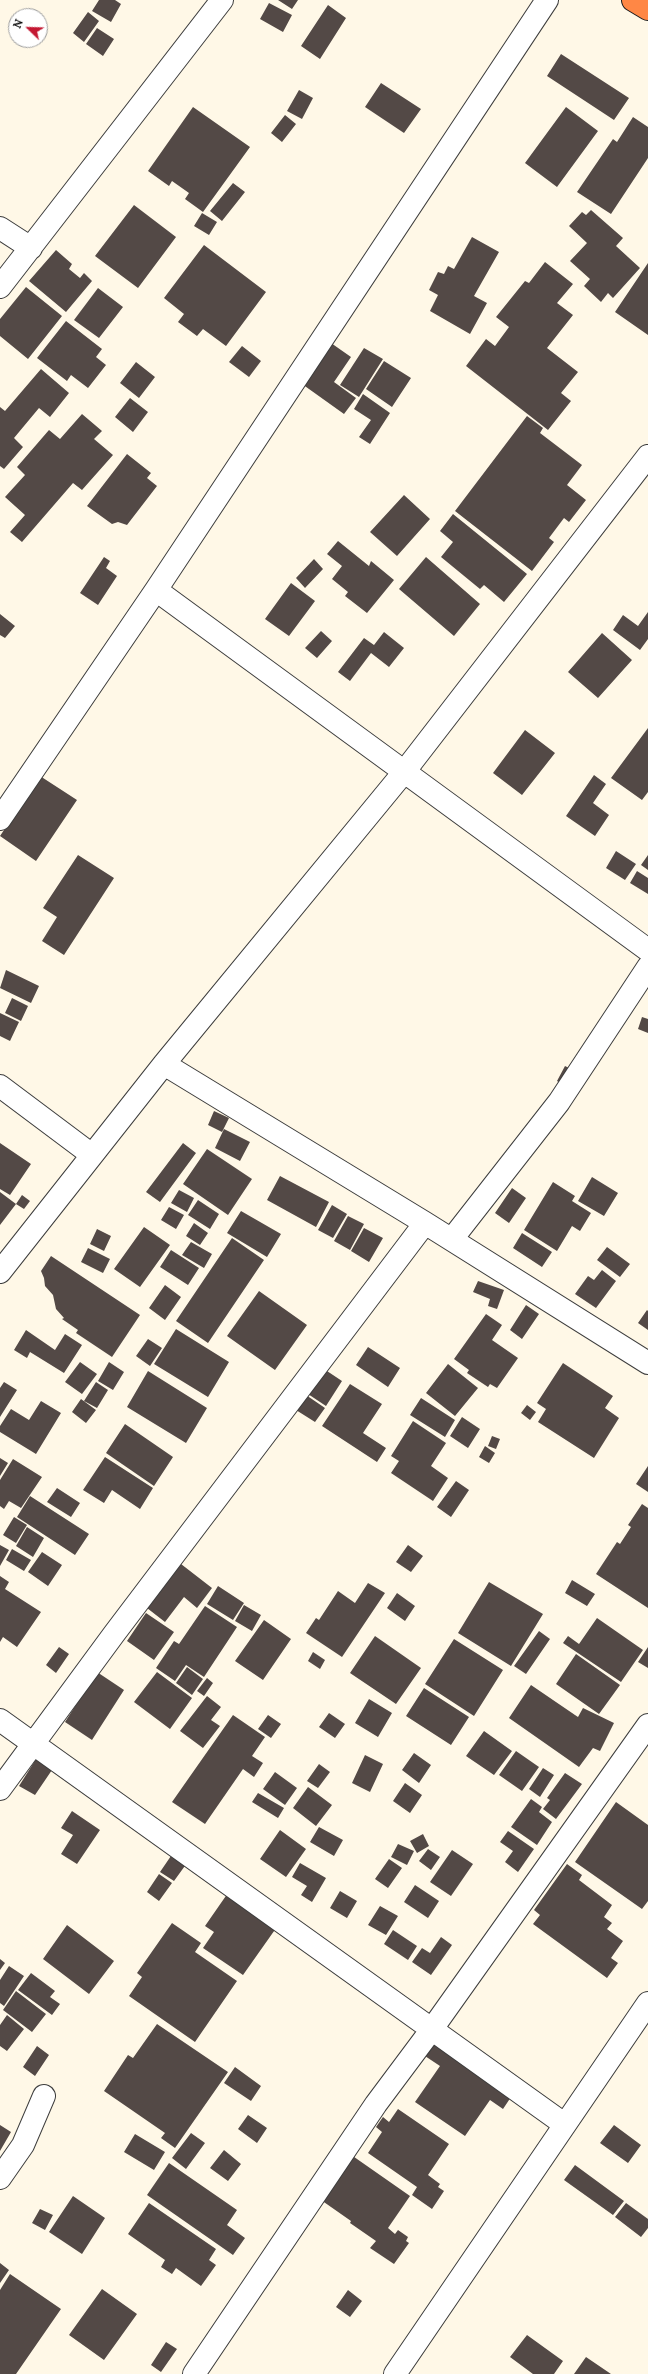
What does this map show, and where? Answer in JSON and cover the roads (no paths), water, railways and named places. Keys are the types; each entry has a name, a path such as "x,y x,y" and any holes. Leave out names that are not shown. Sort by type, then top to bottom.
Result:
{"highway":[{"path":"633,0 648,9"}],"street":[{"path":"0,287 222,0"},
{"path":"0,819 156,590 547,0"},
{"path":"0,228 31,248"},
{"path":"0,1272 164,1064 404,772 648,456"},
{"path":"156,590 648,950"},
{"path":"452,1239 558,1102 648,967"},
{"path":"164,1064 452,1239 648,1363"},
{"path":"0,1086 92,1155"},
{"path":"0,1789 32,1743 425,1223"},
{"path":"0,1720 564,2124"},
{"path":"194,2374 376,2104 432,2029 648,1725"},
{"path":"395,2374 564,2124 648,2003"},
{"path":"0,2178 23,2145 44,2096"}]}
